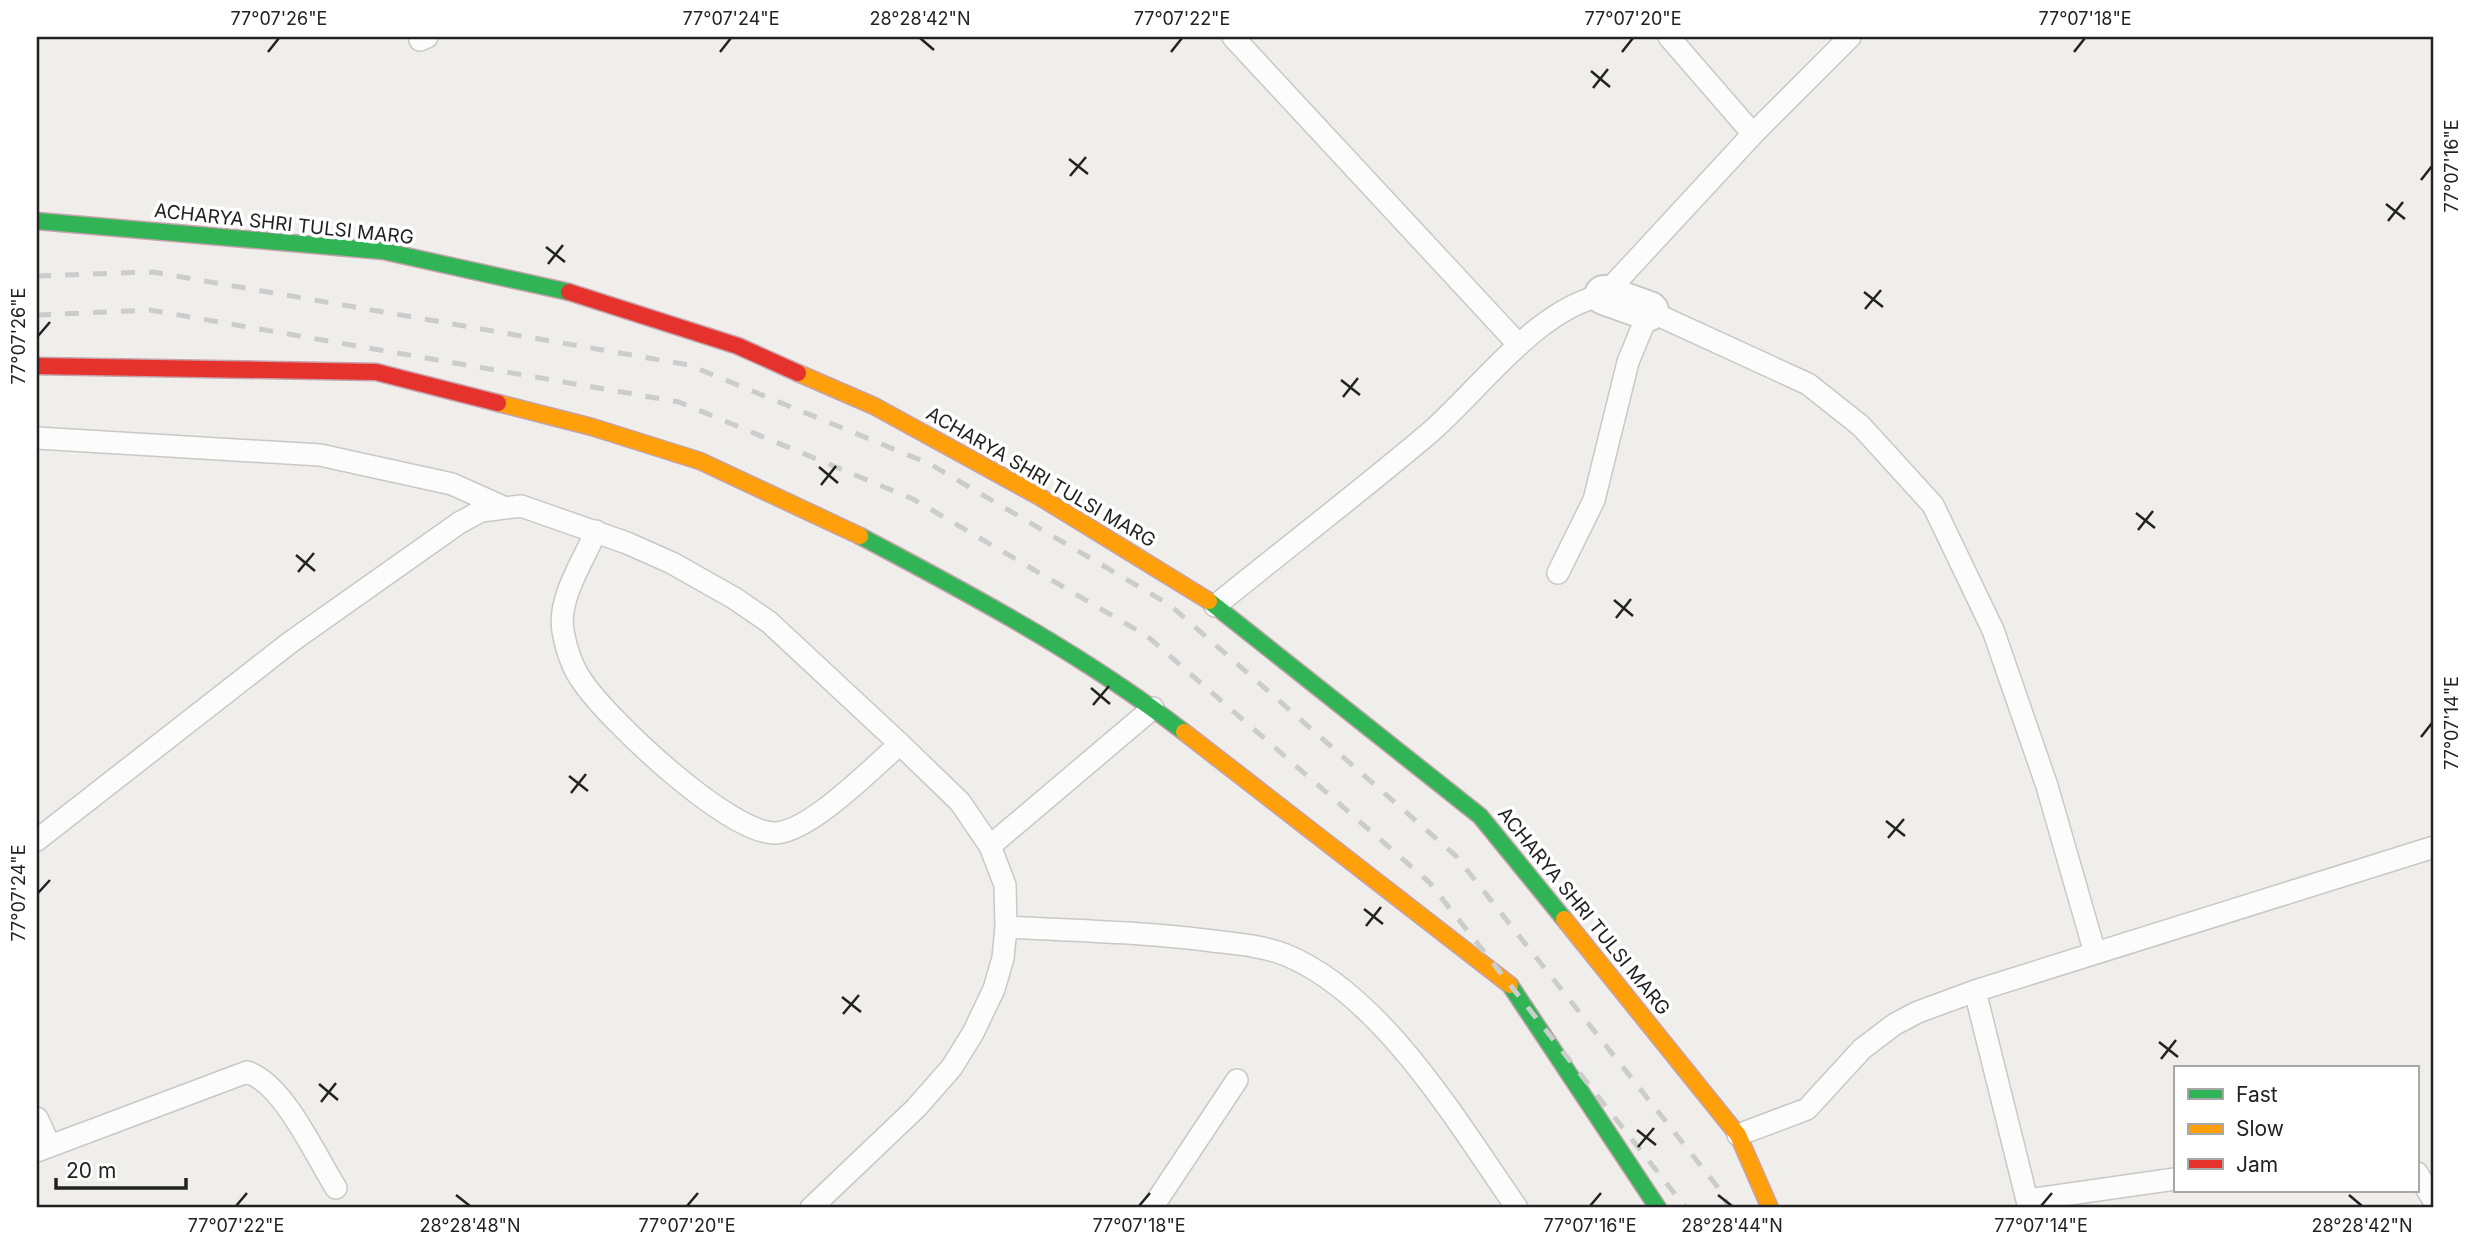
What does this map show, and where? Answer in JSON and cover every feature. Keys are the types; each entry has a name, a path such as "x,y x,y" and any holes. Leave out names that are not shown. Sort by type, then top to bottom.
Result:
{"highway":[{"name":"ACHARYA SHRI TULSI MARG","path":"37,221 383,251 580,294 738,346 873,406 1040,497 1214,606 1480,816 1738,1135 1770,1208"},
{"path":"37,366 376,372 604,431 700,461 820,515 975,597 1135,693 1508,982 1658,1208"}],"street":[{"path":"1604,295 1649,311"}],"lane":[{"path":"1233,37 1519,345"},
{"path":"1669,37 1753,134"},
{"path":"1214,606 1429,434 1519,345 1584,299 1604,295 1753,134 1850,37"},
{"path":"1558,573 1594,500 1628,362 1649,311 1808,384 1861,426 1933,505 1993,629 2047,786 2095,953"},
{"path":"37,438 320,455 452,484 501,506"},
{"path":"37,840 292,641 458,523 481,511 501,506 521,506 596,531 672,563 769,622 960,802 990,846 1005,885 1006,927 1003,958 994,989 952,1067 916,1108 839,1178 811,1208"},
{"path":"596,531 565,601 562,628 569,654 581,680 601,704 686,785 717,809 755,830 775,833 790,830 825,808 900,744"},
{"path":"990,846 1153,708"},
{"path":"1738,1135 1807,1109 1861,1049 1895,1024 1918,1012 1975,990 2434,847"},
{"path":"1006,927 1184,937 1239,944 1285,954 1317,970 1338,985 1426,1077 1517,1208"},
{"path":"1975,990 2028,1204 2174,1179"},
{"path":"37,1118 43,1148 247,1072 261,1077 276,1092 335,1188"},
{"path":"1152,1208 1237,1080"},
{"path":"2418,1175 2434,1201"}],"railway":[{"path":"37,276 153,272 689,365 930,464 1170,605 1456,856 1720,1190 1729,1208"},
{"path":"37,315 150,310 679,402 913,499 1147,636 1429,882 1686,1208"}],"traffic: fast":[{"path":"37,221 383,251 569,292"},
{"path":"860,536 1067,652 1184,732"},
{"path":"1209,601 1480,816 1564,919"},
{"path":"1510,985 1658,1208"}],"traffic: slow":[{"path":"798,373 874,406 1040,497 1209,601"},
{"path":"498,403 592,427 700,461 860,536"},
{"path":"1184,732 1510,985"},
{"path":"1564,919 1738,1135 1770,1208"}],"traffic: jam":[{"path":"569,292 738,346 798,373"},
{"path":"37,366 376,372 498,403"}]}
